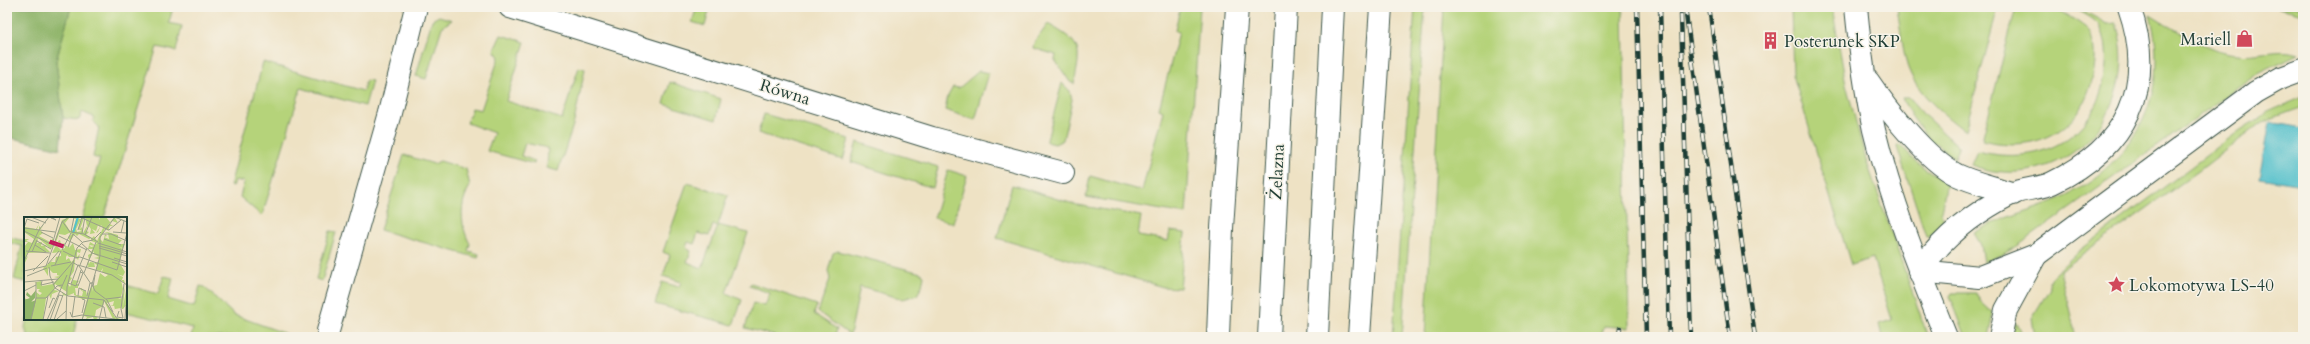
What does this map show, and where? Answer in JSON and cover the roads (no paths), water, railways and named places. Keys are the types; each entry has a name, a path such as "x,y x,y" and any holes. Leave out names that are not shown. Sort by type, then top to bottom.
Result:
{"main road":[{"path":"328,331 390,113 416,7"},
{"name":"Równa","path":"510,7 932,138 1063,173"},
{"path":"1218,337 1222,228 1238,7"},
{"name":"Żelazna","path":"1268,337 1286,7"},
{"path":"1317,337 1333,7"},
{"path":"1359,337 1380,7"},
{"path":"1856,7 1864,75 1879,147 1903,228 1946,337"},
{"path":"1919,271 1930,256 1959,226 2012,194 2051,184 2058,180 2092,159 2121,129 2136,99 2140,77 2140,49 2129,7"},
{"path":"1919,271 1980,277 2036,255 2256,92 2281,78 2303,70"},
{"path":"1864,75 1879,98 1924,149 1956,174 2012,194"},
{"path":"2000,337 2006,310 2036,255"}],"water":[{"path":"2269,122 2303,128 2303,185 2259,178"}],"railway":[{"path":"1637,7 1646,337"},
{"path":"1660,7 1669,337"},
{"path":"1685,7 1730,337"},
{"path":"1709,7 1755,337"},
{"path":"1681,15 1691,337"},
{"path":"1619,337 1620,328"}],"place":[{"name":"Mariell","path":"2244,39"},
{"name":"Posterunek SKP","path":"1771,41"},
{"name":"Lokomotywa LS-40","path":"2116,285"}]}
